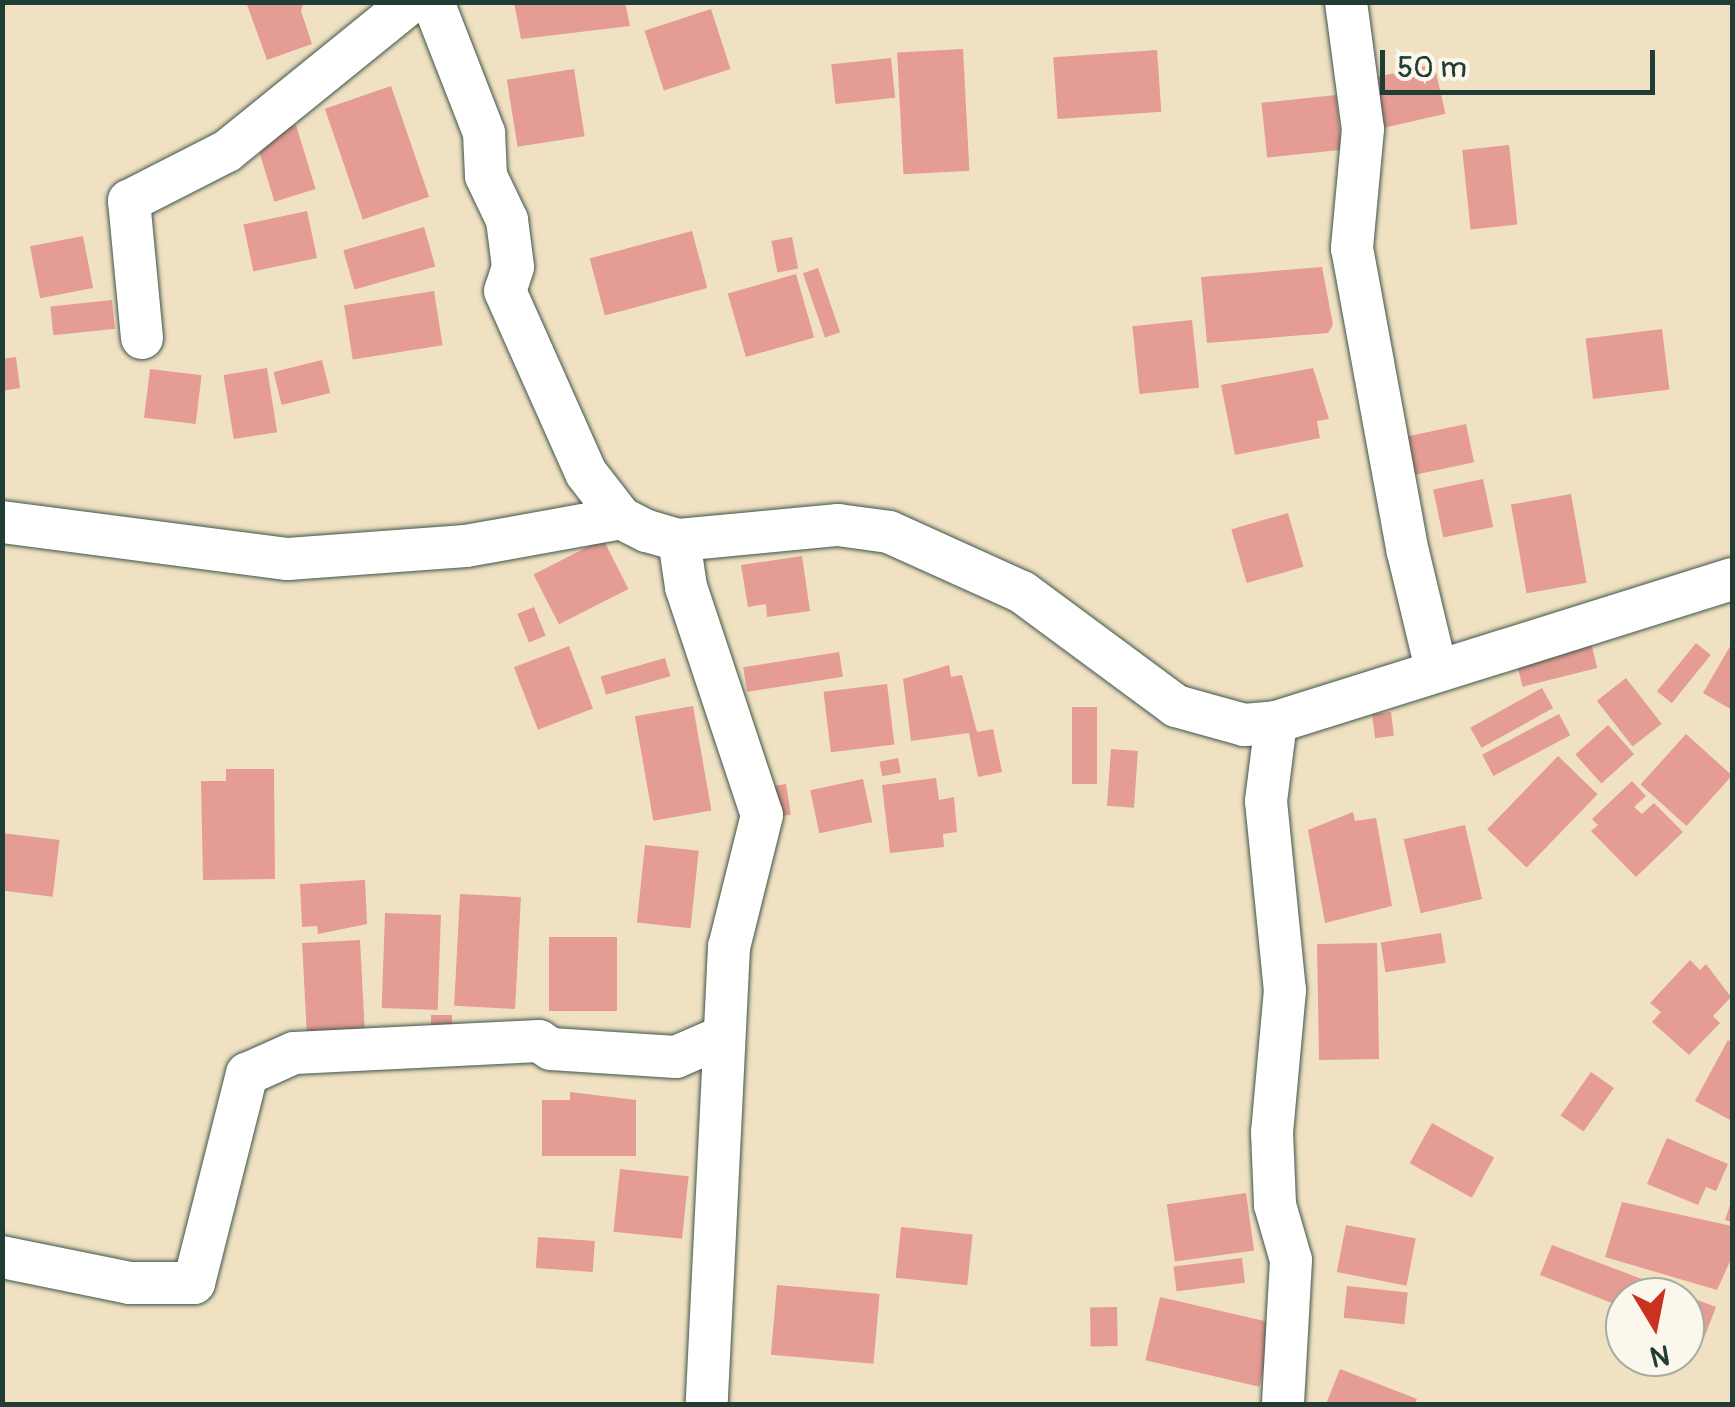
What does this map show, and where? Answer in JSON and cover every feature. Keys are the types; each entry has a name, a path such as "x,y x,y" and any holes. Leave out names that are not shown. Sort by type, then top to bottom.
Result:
{"street":[{"path":"142,338 129,202 227,151 411,2"},
{"path":"433,2 484,133 486,176 507,220 514,267 505,291 586,473 621,518"},
{"path":"1346,2 1364,129 1352,248 1408,552 1436,669"},
{"path":"2,522 288,559 466,546 621,518 679,540 838,524 890,532 1022,592 1176,706 1211,720 1276,722 1732,579"},
{"path":"679,540 686,587 762,814 729,947 704,1403"},
{"path":"1276,722 1266,801 1286,990 1272,1132 1275,1205 1292,1260 1283,1404"},
{"path":"5,1265 130,1282 194,1283 247,1074 294,1053 540,1041 551,1048 676,1057 724,1036"}],"building":[{"path":"246,2 304,2 301,11 312,44 267,60"},
{"path":"514,2 625,2 630,26 521,39"},
{"path":"711,9 730,69 664,91 644,31"},
{"path":"963,49 969,171 903,174 897,52"},
{"path":"1157,50 1161,112 1058,119 1053,57"},
{"path":"891,58 895,98 836,104 831,64"},
{"path":"1434,64 1445,114 1381,129 1370,79"},
{"path":"574,69 585,136 517,147 507,80"},
{"path":"391,86 429,197 363,219 325,109"},
{"path":"1336,95 1342,150 1267,158 1261,103"},
{"path":"296,125 316,189 274,202 255,138"},
{"path":"1509,145 1517,225 1471,229 1462,150"},
{"path":"307,211 317,258 253,271 243,225"},
{"path":"424,227 435,266 355,290 343,250"},
{"path":"692,231 707,288 605,315 590,258"},
{"path":"83,236 93,288 40,298 30,246"},
{"path":"792,237 798,268 777,272 771,241"},
{"path":"1322,267 1333,325 1328,333 1207,343 1201,277"},
{"path":"818,268 840,332 825,338 803,273"},
{"path":"796,274 814,337 746,357 728,294"},
{"path":"434,291 443,345 353,360 344,305"},
{"path":"112,300 115,329 53,335 50,306"},
{"path":"1192,320 1199,388 1139,394 1132,326"},
{"path":"1662,329 1669,390 1593,399 1586,338"},
{"path":"16,357 20,388 2,391 2,359"},
{"path":"322,360 330,393 282,405 273,372"},
{"path":"267,368 277,432 234,439 224,375"},
{"path":"1313,368 1329,419 1317,421 1320,438 1235,455 1221,385"},
{"path":"150,369 202,375 196,424 144,418"},
{"path":"1466,424 1474,462 1412,475 1403,437"},
{"path":"1483,479 1493,527 1443,538 1433,490"},
{"path":"1571,494 1587,583 1527,593 1511,505"},
{"path":"1288,513 1303,567 1247,583 1231,529"},
{"path":"603,539 628,589 559,624 534,574"},
{"path":"802,556 810,611 767,617 766,604 748,607 741,565"},
{"path":"534,607 546,636 529,642 517,614"},
{"path":"1590,639 1597,668 1523,687 1515,658"},
{"path":"1696,643 1711,655 1672,703 1657,691"},
{"path":"1732,643 1732,710 1703,693"},
{"path":"569,646 593,709 538,730 514,667"},
{"path":"839,652 843,677 747,692 743,667"},
{"path":"665,658 670,676 606,695 601,676"},
{"path":"949,665 951,677 962,675 977,732 993,729 1002,772 978,777 969,733 911,741 903,679"},
{"path":"1626,678 1662,724 1633,746 1597,701"},
{"path":"887,684 894,745 831,752 823,692"},
{"path":"1542,688 1553,708 1481,748 1470,728"},
{"path":"693,706 711,810 653,821 635,716"},
{"path":"1072,707 1097,707 1097,784 1072,784"},
{"path":"1391,712 1394,736 1375,738 1372,714"},
{"path":"1559,714 1570,735 1493,776 1482,755"},
{"path":"1608,725 1634,754 1601,783 1575,754"},
{"path":"1686,734 1732,775 1687,826 1640,785"},
{"path":"1111,749 1138,751 1134,808 1107,806"},
{"path":"1558,756 1598,794 1527,868 1487,829"},
{"path":"898,758 901,773 882,776 879,762"},
{"path":"226,769 274,769 275,879 203,880 201,781 226,781"},
{"path":"936,778 939,800 954,797 957,832 943,834 944,847 890,853 882,785"},
{"path":"863,779 872,822 819,833 810,790"},
{"path":"1632,781 1646,796 1634,807 1642,814 1654,803 1683,832 1636,877 1591,831 1598,825 1592,819"},
{"path":"786,784 791,815 771,818 766,787"},
{"path":"1353,812 1355,821 1376,818 1392,906 1325,923 1308,830"},
{"path":"1465,825 1482,899 1421,913 1404,839"},
{"path":"2,833 60,840 53,897 2,890"},
{"path":"645,845 699,851 691,928 637,923"},
{"path":"365,880 367,924 318,934 317,926 302,927 300,884"},
{"path":"460,894 521,897 515,1009 454,1006"},
{"path":"385,913 441,915 438,1010 382,1008"},
{"path":"1441,933 1446,963 1385,972 1381,943"},
{"path":"549,937 617,937 617,1011 549,1011"},
{"path":"360,940 365,1032 307,1035 302,943"},
{"path":"1377,943 1379,1059 1319,1060 1317,944"},
{"path":"1690,960 1700,970 1706,964 1731,997 1713,1016 1720,1023 1689,1055 1652,1022 1661,1012 1650,1003"},
{"path":"431,1015 452,1015 452,1040 431,1040"},
{"path":"1728,1040 1732,1043 1732,1121 1695,1101"},
{"path":"1591,1072 1614,1088 1584,1131 1561,1115"},
{"path":"570,1092 636,1100 636,1156 542,1156 542,1100 570,1100"},
{"path":"1432,1123 1494,1157 1472,1198 1410,1163"},
{"path":"1667,1138 1728,1164 1716,1191 1706,1187 1698,1205 1647,1184"},
{"path":"620,1169 689,1176 682,1239 613,1232"},
{"path":"1246,1193 1254,1250 1175,1262 1167,1204"},
{"path":"1732,1199 1732,1222 1725,1220"},
{"path":"1622,1202 1732,1226 1732,1257 1717,1290 1705,1286 1705,1277 1673,1277 1605,1257"},
{"path":"1346,1225 1416,1239 1407,1286 1337,1272"},
{"path":"901,1227 973,1235 967,1285 896,1278"},
{"path":"538,1237 595,1241 593,1272 536,1268"},
{"path":"1552,1245 1637,1277 1605,1277 1605,1300 1540,1275"},
{"path":"1242,1258 1245,1283 1177,1291 1174,1266"},
{"path":"777,1285 880,1294 874,1364 771,1355"},
{"path":"1347,1286 1408,1292 1404,1324 1344,1318"},
{"path":"1160,1297 1274,1323 1259,1387 1145,1360"},
{"path":"1705,1303 1716,1307 1705,1335"},
{"path":"1090,1307 1117,1307 1118,1346 1091,1346"},
{"path":"1340,1369 1417,1399 1415,1404 1326,1404"}]}
